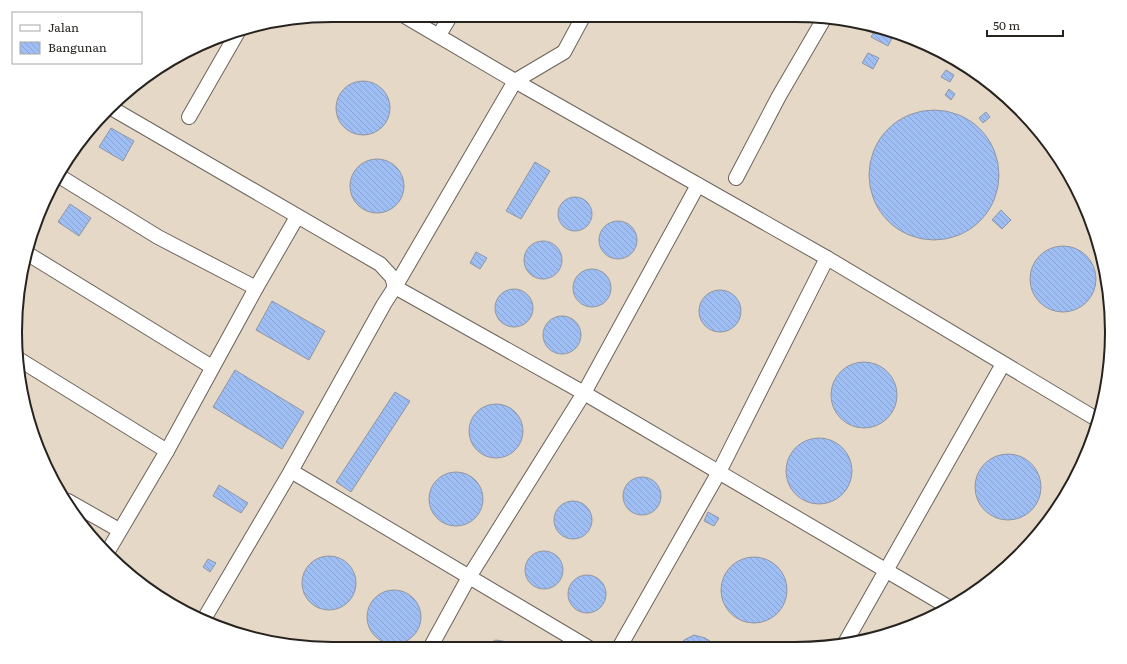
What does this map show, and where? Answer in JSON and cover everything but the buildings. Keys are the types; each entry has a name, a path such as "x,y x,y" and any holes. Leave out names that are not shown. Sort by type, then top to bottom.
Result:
{"lane":[{"path":"416,22 515,81 827,258 1093,417"},
{"path":"439,35 447,22"},
{"path":"206,615 291,471 384,304 515,81 564,52 580,22"},
{"path":"736,178 779,96 821,24"},
{"path":"189,117 235,37"},
{"path":"115,111 380,264 392,277 395,287 584,393 943,604"},
{"path":"63,179 158,237 256,288"},
{"path":"433,642 469,577 584,393 698,185"},
{"path":"110,548 167,451 212,367 297,217"},
{"path":"32,256 212,367"},
{"path":"622,642 719,472 827,258"},
{"path":"24,363 167,451"},
{"path":"848,637 1003,364"},
{"path":"291,471 579,642"},
{"path":"74,505 119,530"}],"shaded area":[{"path":"332,22 815,23 855,28 895,38 932,54 967,74 984,86 1014,113 1041,143 1053,160 1073,195 1089,232 1099,272 1105,332 1099,392 1089,432 1073,469 1053,504 1028,536 999,565 984,578 950,600 932,610 895,626 855,636 815,641 312,641 272,636 232,626 195,610 160,590 128,565 86,521 74,504 54,469 38,432 28,392 23,352 23,312 28,272 38,232 54,195 74,160 86,143 113,113 143,86 160,74 195,54 232,38 272,28"}]}
